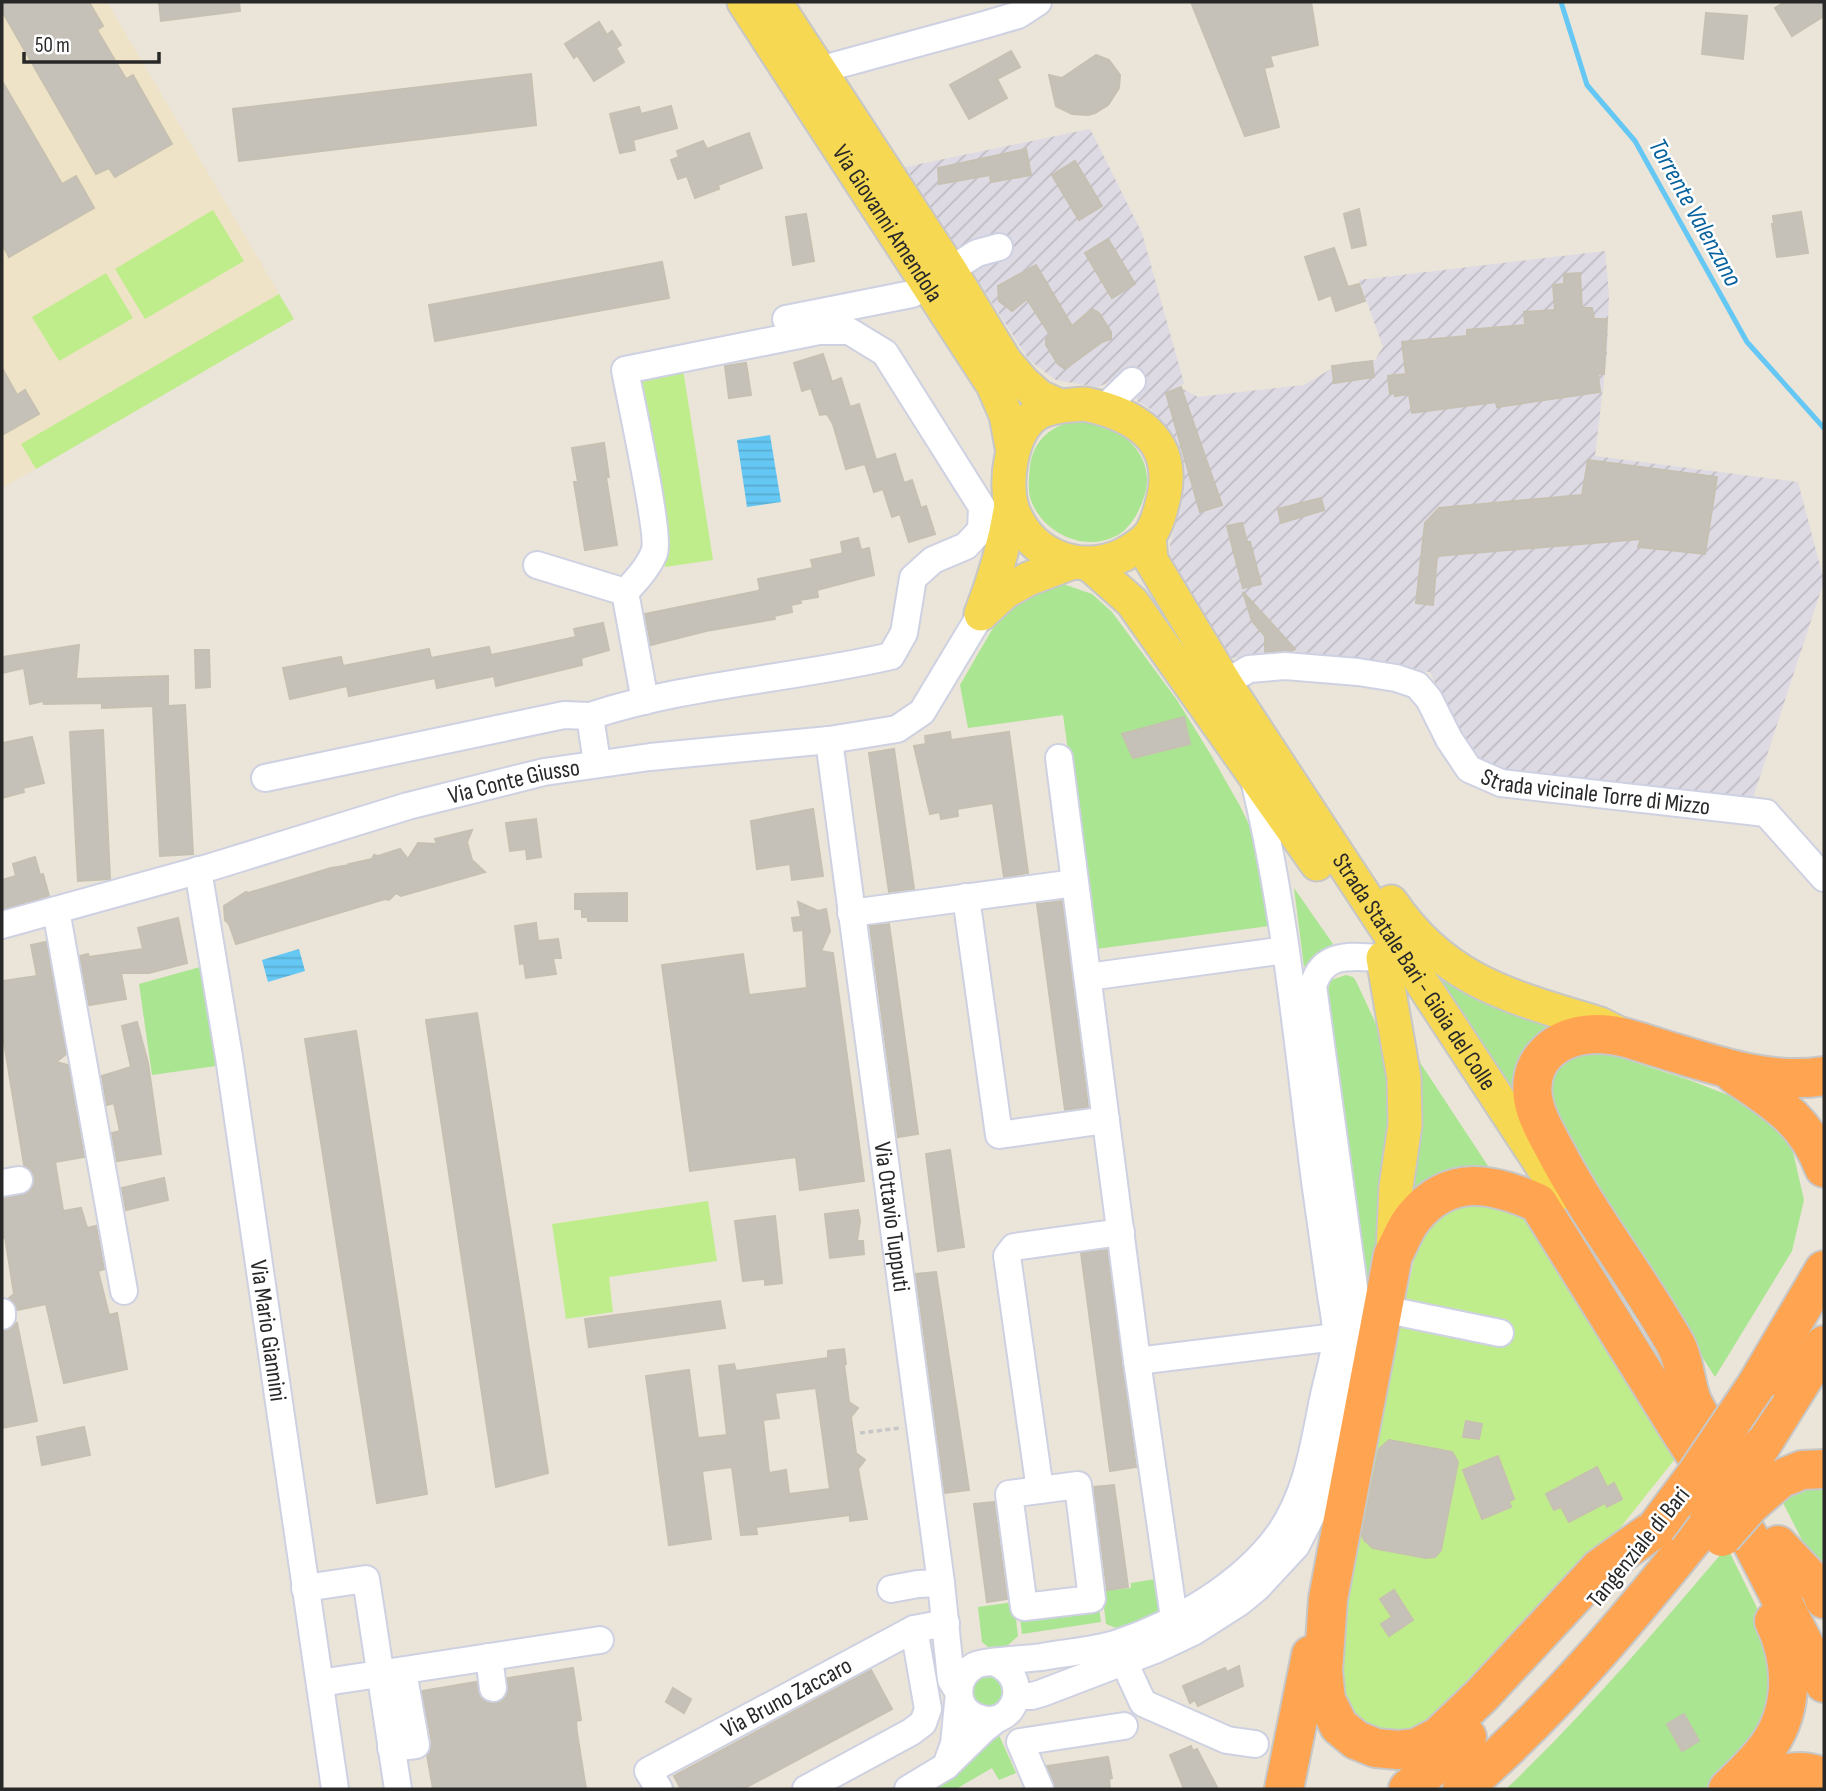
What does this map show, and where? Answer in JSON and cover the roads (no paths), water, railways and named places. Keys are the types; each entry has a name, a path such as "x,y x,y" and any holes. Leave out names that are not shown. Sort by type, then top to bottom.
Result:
{"highway":[{"path":"1728,1789 1763,1753 1781,1724 1787,1701 1789,1668 1781,1636 1751,1575 1678,1348 1565,1169 1539,1118 1533,1100 1532,1081 1540,1061 1553,1046 1573,1035 1599,1034 1629,1038 1720,1066 1771,1077 1804,1079 1824,1076"},
{"path":"1720,1066 1785,1109 1815,1145 1824,1168"},
{"path":"1656,1528 1600,1567 1482,1695 1439,1736 1416,1748 1376,1748 1356,1740 1339,1726 1326,1700 1323,1671 1328,1600 1393,1255 1413,1218 1443,1194 1462,1186 1481,1185 1498,1187 1538,1203 1680,1432 1824,1683"},
{"name":"Tangenziale di Bari","path":"1408,1789 1486,1720 1572,1628 1656,1528 1757,1384 1816,1284 1824,1242"},
{"name":"Tangenziale di Bari","path":"1462,1789 1493,1773 1630,1618 1740,1535 1761,1446 1824,1345"},
{"path":"1740,1535 1751,1504 1780,1479 1802,1470 1824,1469"},
{"path":"1740,1535 1820,1589 1824,1599"},
{"path":"1740,1535 1824,1633"},
{"path":"1284,1789 1311,1652 1328,1600"},
{"path":"1738,1789 1768,1777 1793,1772 1824,1778"}],"main road":[{"name":"Via Giovanni Amendola","path":"744,2 939,277 1023,382 1040,397 1060,406"},
{"name":"Via Giovanni Amendola","path":"775,2 819,70 939,277 1006,415 1013,452"},
{"name":"Via Giovanni Amendola","path":"1081,563 1054,555 1035,544 1020,528 1011,505 1010,467 1013,452 1020,432 1036,414 1060,406 1085,404 1120,413 1151,435 1165,468 1166,486 1157,519 1149,536"},
{"path":"981,614 1005,543 1011,505"},
{"path":"981,614 1005,592 1028,579 1081,563 1111,560 1132,550 1149,536"},
{"name":"Strada Statale Bari - Gioia del Colle","path":"1149,536 1151,560 1225,683 1505,1108 1693,1401"},
{"name":"Strada Statale Bari - Gioia del Colle","path":"1081,563 1132,602 1383,958 1538,1203"},
{"path":"1290,784 1356,850 1397,911 1424,942 1456,968 1484,986 1600,1024 1629,1038"},
{"path":"1383,958 1404,1078 1405,1125 1396,1187 1393,1255"}],"street":[{"path":"819,70 1018,15 1038,2"},
{"path":"764,324 912,294 977,253 999,247"},
{"path":"265,778 564,715 590,716 645,701 849,666 891,656 904,633 914,578 933,560 966,546 981,530 982,507 885,353 849,331 818,331 625,370 650,503 655,551 639,578 625,592"},
{"path":"1104,408 1132,381"},
{"path":"537,565 625,592"},
{"path":"625,592 645,701"},
{"name":"Via Conte Giusso","path":"2,925 198,870 408,806 544,772 597,763 829,740 897,729 922,712 981,614"},
{"name":"Strada vicinale Torre di Mizzo","path":"1225,683 1249,669 1285,666 1396,678 1417,685 1429,699 1449,739 1469,769 1501,783 1766,813 1824,878"},
{"path":"590,716 597,763"},
{"name":"Via Ottavio Tupputi","path":"829,740 941,1583 951,1680 959,1693"},
{"path":"1059,758 1137,1361 1174,1618"},
{"path":"908,1789 946,1766 984,1728 1030,1694 1120,1653 1193,1632 1280,1533 1306,1481 1336,1337 1267,834 1252,772"},
{"name":"Via Mario Giannini","path":"198,870 229,1057 335,1789"},
{"path":"851,913 1075,883"},
{"path":"966,897 999,1135 1106,1120"},
{"path":"56,910 124,1291"},
{"path":"1088,977 1284,950"},
{"path":"946,1766 954,1744 959,1693 964,1675 987,1663 1120,1653 1174,1618 1215,1607 1257,1588 1296,1546 1326,1486 1360,1331 1313,986 1317,972 1329,961 1348,956 1383,958"},
{"path":"1040,1490 1006,1256 1014,1247 1121,1232"},
{"path":"1383,1309 1500,1333"},
{"path":"1137,1361 1336,1337"},
{"path":"1078,1485 1092,1599 1024,1607 1009,1494 1040,1490 1078,1485"},
{"path":"891,1589 941,1583"},
{"path":"306,1593 367,1584 416,1745 399,1747"},
{"path":"946,1623 960,1650 1010,1672 1017,1687 1030,1694"},
{"name":"Via Bruno Zaccaro","path":"659,1789 648,1771 914,1629 946,1623"},
{"path":"806,1789 923,1723 928,1709 914,1629"},
{"path":"334,1681 600,1640"},
{"path":"1120,1653 1143,1703 1227,1740 1255,1744"},
{"path":"489,1657 493,1688"},
{"path":"1035,1658 1030,1694 1051,1737"},
{"path":"959,1693 960,1702 971,1715 988,1720 997,1719"},
{"path":"1040,1789 1020,1742 1124,1726"},
{"path":"398,1789 399,1747"},
{"path":"399,1747 413,1789"}],"water":[{"path":"770,435 781,502 747,507 737,440"},
{"path":"299,949 305,971 268,982 262,960"}],"waterway":[{"name":"Torrente Valenzano","path":"1561,2 1587,85 1635,141 1747,342 1824,428"}]}
